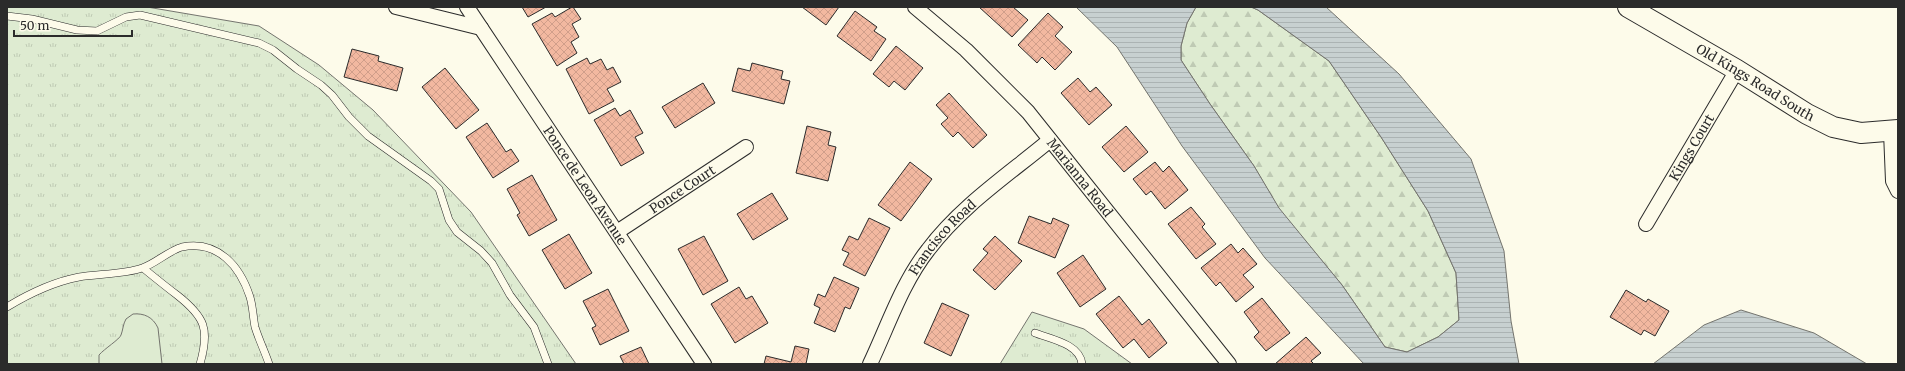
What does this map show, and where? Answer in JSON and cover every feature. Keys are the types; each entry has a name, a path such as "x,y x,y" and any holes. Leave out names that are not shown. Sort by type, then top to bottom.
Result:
{"street":[{"path":"396,7 481,28"},
{"name":"Ponce de Leon Avenue","path":"467,7 704,364"},
{"name":"Marianna Road","path":"914,7 989,72 1028,112 1229,364"},
{"name":"Old Kings Road South","path":"1628,7 1737,70 1807,114 1833,127 1861,133 1894,131 1893,181 1898,191"},
{"name":"Kings Court","path":"1646,224 1737,70"},
{"name":"Francisco Road","path":"870,364 908,281 934,241 966,208 1050,140"},
{"name":"Ponce Court","path":"617,232 746,146"}],"lane":[{"path":"7,16 77,30 97,31 126,17 140,14 259,43 273,50 332,95 349,117 368,136 431,181 438,189 449,220 457,232 481,251 492,263 510,294 534,327 548,364"},
{"path":"7,307 31,292 78,277 143,268 181,248 188,246 196,245 210,248 224,256 236,267 244,282 250,298 256,328 269,364"},
{"path":"143,268 195,310 202,323 204,336 203,353 200,364"},
{"path":"1035,333 1069,345 1081,358 1082,364"}],"green space":[{"path":"7,7 147,7 259,26 319,65 373,110 471,212 576,364 7,364"},
{"path":"1196,7 1251,7 1258,10 1329,61 1381,137 1428,211 1456,273 1459,320 1438,337 1407,352 1385,347 1342,285 1279,209 1254,166 1181,60 1181,46 1187,23"},
{"path":"1032,312 1084,329 1132,364 1000,364"},
{"path":"133,314 148,316 156,324 158,328 162,364 99,364 99,355 120,337 126,319"}],"shaded area":[{"path":"1076,7 1196,7 1187,23 1181,46 1181,60 1254,166 1279,208 1342,285 1385,347 1407,352 1438,337 1459,320 1456,273 1428,211 1381,137 1329,61 1258,10 1251,7 1326,7 1399,74 1471,159 1504,251 1511,321 1519,364 1364,364 1265,258 1182,146 1117,47"},
{"path":"1741,310 1814,333 1867,364 1653,364 1704,325"}],"building":[{"path":"522,7 546,7 528,17"},
{"path":"572,7 581,19 572,24 579,37 571,42 577,53 557,66 532,24 552,13 555,17"},
{"path":"802,7 839,7 826,25"},
{"path":"979,7 1013,7 1028,20 1012,37"},
{"path":"855,11 877,27 874,31 886,39 871,61 837,36"},
{"path":"1048,13 1063,27 1055,36 1072,52 1055,70 1042,57 1037,63 1018,45"},
{"path":"896,46 923,68 905,90 894,81 889,87 873,74"},
{"path":"352,49 379,56 378,61 403,68 397,91 344,77"},
{"path":"587,58 590,64 601,59 607,70 613,67 621,82 607,89 614,101 589,114 566,69"},
{"path":"752,63 783,71 781,79 790,81 784,104 732,91 738,68 750,71"},
{"path":"445,68 479,110 456,129 422,87"},
{"path":"1078,78 1090,92 1096,87 1112,105 1089,125 1061,93"},
{"path":"703,83 715,103 675,128 662,107"},
{"path":"949,93 987,135 973,148 958,132 953,137 941,124 948,118 936,105"},
{"path":"615,108 620,116 630,110 643,133 635,137 644,153 621,166 594,120"},
{"path":"487,123 506,152 511,149 519,161 493,178 466,137"},
{"path":"807,126 831,132 828,145 836,147 828,181 796,173"},
{"path":"1126,126 1148,152 1124,172 1102,147"},
{"path":"910,162 932,179 901,221 878,205"},
{"path":"1155,162 1163,172 1169,166 1188,190 1165,209 1151,191 1146,195 1133,179"},
{"path":"532,175 557,220 529,236 517,215 520,213 507,189"},
{"path":"772,193 788,219 753,240 737,214"},
{"path":"1191,207 1205,224 1202,227 1216,244 1196,259 1168,224"},
{"path":"1029,216 1051,224 1053,218 1069,225 1055,258 1018,243"},
{"path":"869,218 890,228 865,276 843,265 849,253 842,250 849,236 858,240"},
{"path":"569,234 592,273 565,289 542,250"},
{"path":"704,236 728,281 703,295 678,249"},
{"path":"995,236 1022,261 995,290 973,270 988,253 983,249"},
{"path":"1231,244 1238,253 1243,248 1257,264 1243,275 1254,287 1236,302 1220,282 1216,286 1201,268"},
{"path":"1083,255 1106,289 1080,307 1057,273"},
{"path":"834,277 859,288 850,309 845,307 835,332 814,323 820,308 814,305 818,294 825,297"},
{"path":"739,287 746,299 752,296 768,323 735,343 711,304"},
{"path":"608,289 629,331 600,345 592,328 596,326 583,301"},
{"path":"1626,290 1646,302 1648,299 1669,311 1655,336 1644,330 1641,335 1610,317"},
{"path":"1119,296 1142,325 1149,319 1167,343 1149,358 1134,339 1123,348 1096,314"},
{"path":"1262,298 1290,333 1266,351 1254,337 1259,332 1244,312"},
{"path":"942,303 969,315 951,356 924,343"},
{"path":"1306,337 1321,353 1311,361 1314,364 1275,364"},
{"path":"795,346 809,349 806,364 764,364 766,356 791,362"},
{"path":"641,347 649,364 624,364 620,356"}]}
